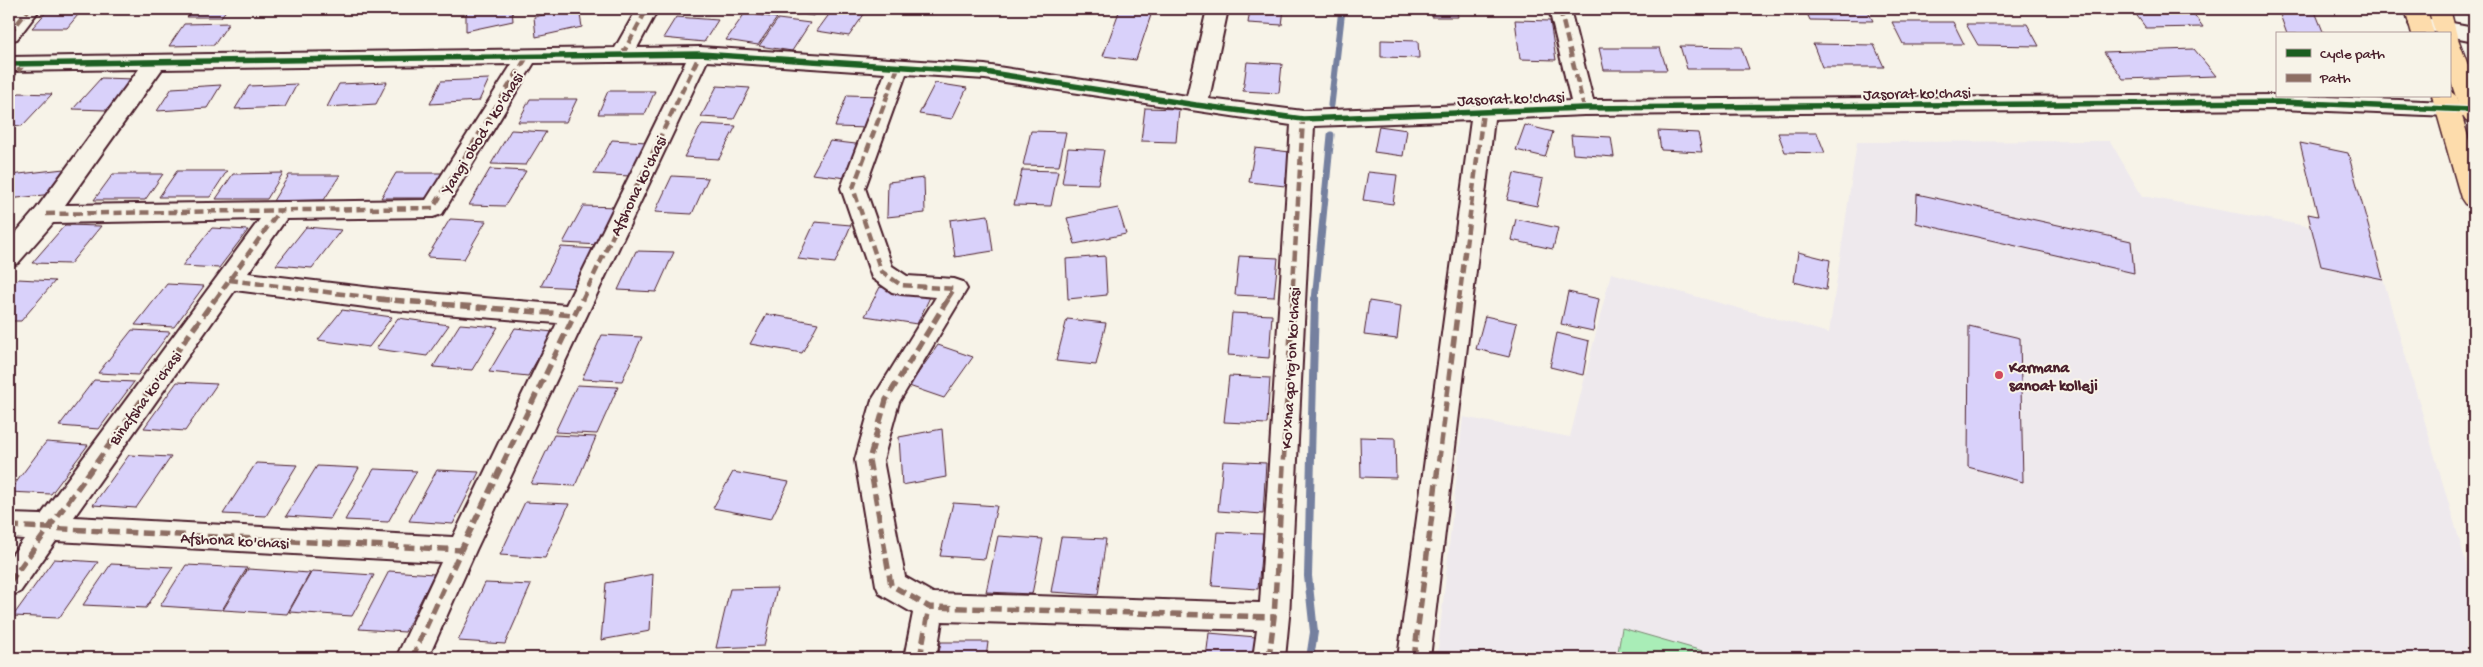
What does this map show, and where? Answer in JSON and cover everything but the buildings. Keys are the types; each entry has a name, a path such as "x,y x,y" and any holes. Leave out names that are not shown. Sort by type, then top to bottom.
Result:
{"highway":[{"path":"2450,43 2473,112"},
{"path":"2446,102 2474,198"}],"street":[{"path":"9,34 29,9"},
{"path":"622,55 647,9"},
{"path":"1196,105 1218,9"},
{"path":"1560,9 1584,108"},
{"path":"2420,22 2474,34"},
{"name":"Jasorat ko'chasi","path":"17,64 528,55 700,54 985,72 1196,105 1303,119 1584,108 2268,102 2446,102 2473,112"},
{"name":"Afshona ko'chasi","path":"412,658 461,550 700,54"},
{"name":"Yangi obod 1 ko'chasi","path":"433,208 528,55"},
{"path":"9,257 46,214 155,63"},
{"path":"9,80 17,64"},
{"path":"898,67 853,188 881,271 901,285 954,289 886,400 869,460 891,585 929,607 1274,617"},
{"path":"1414,658 1483,112"},
{"name":"Ko'xna qo'rg'on ko'chasi","path":"1269,658 1274,617 1303,119"},
{"path":"46,214 433,208"},
{"name":"Binafsha ko'chasi","path":"9,583 279,211"},
{"path":"229,280 381,299 574,315"},
{"name":"Afshona ko'chasi","path":"9,526 47,530 461,550"},
{"path":"920,658 929,607"}],"shaded area":[{"name":"Karmana sanoat kolleji","path":"2110,141 2142,196 2312,227 2321,266 2383,279 2474,590 2474,658 1437,658 1463,417 1570,437 1611,273 1829,333 1857,142"}],"green space":[{"path":"1622,628 1727,658 1617,658"}],"waterway":[{"path":"1331,105 1342,9"},
{"path":"1315,300 1331,135"},
{"path":"1310,658 1314,632 1308,576 1315,299"}],"marked path":[{"path":"9,34 29,9"},
{"path":"622,55 647,9"},
{"path":"1560,9 1584,108"},
{"path":"412,658 461,550 700,54"},
{"path":"46,214 433,208 528,55"},
{"path":"9,81 25,63"},
{"path":"898,67 853,188 881,271 901,285 954,289 886,400 869,460 891,585 929,607 1274,617"},
{"path":"1414,658 1483,112"},
{"path":"1269,658 1274,617 1303,119"},
{"path":"9,583 279,211"},
{"path":"229,280 381,299 574,315"},
{"path":"9,526 461,550"},
{"path":"920,658 929,607"}],"cycle path":[{"path":"9,64 700,54 985,72 1196,105 1303,119 1584,108 2278,102 2472,110"}],"place":[{"name":"Karmana sanoat kolleji","path":"1999,375"}]}
